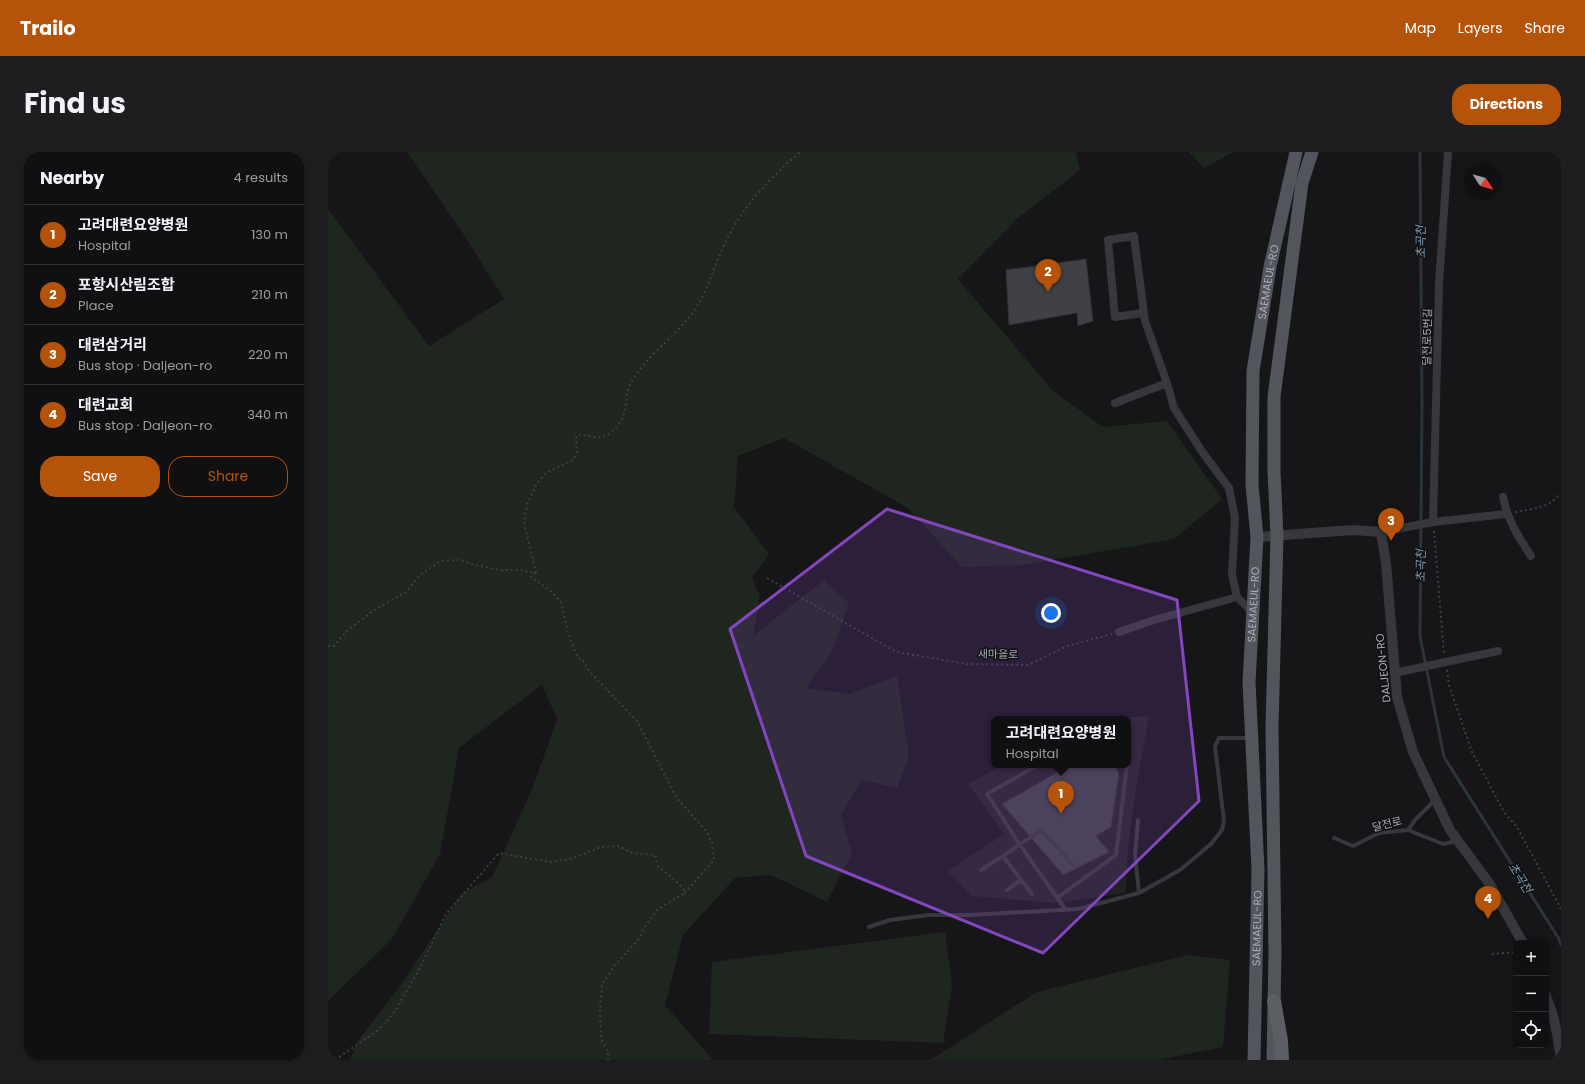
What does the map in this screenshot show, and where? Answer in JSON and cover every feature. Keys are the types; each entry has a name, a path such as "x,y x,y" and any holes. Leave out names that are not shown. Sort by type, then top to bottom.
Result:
{"highway":[{"path":"1274,1001 1281,1041 1282,1060"}],"main road":[{"name":"SAEMAEUL-RO","path":"1254,1060 1258,870 1249,682 1257,537 1252,485 1253,371 1270,267 1296,152"},
{"name":"SAEMAEUL-RO","path":"1273,1060 1275,953 1272,727 1277,536 1274,471 1274,397 1302,183 1312,152"}],"street":[{"name":"달전로5번길","path":"1431,523 1439,284 1448,152"},
{"path":"1143,313 1115,317 1108,240 1134,236 1143,313 1174,408 1203,453 1229,488 1235,518 1232,574 1237,597 1252,612"},
{"path":"1114,403 1167,383"},
{"path":"1503,497 1506,514 1531,556"},
{"path":"1257,537 1353,530 1381,532 1431,523 1506,514"},
{"name":"DALJEON-RO","path":"1381,532 1386,563 1397,672 1397,697 1413,752 1450,830 1489,883 1521,940"},
{"path":"1119,632 1154,620 1237,597"},
{"path":"1397,672 1498,651"},
{"path":"1549,1004 1554,1018 1561,1060"}],"lane":[{"path":"869,927 890,920 929,915 968,915 1078,909 1139,893 1180,870 1211,844 1222,830 1224,821 1215,746 1219,738 1251,738"},
{"path":"1033,768 987,794 1065,910"},
{"path":"1056,898 1116,855 1127,768"},
{"name":"달전로","path":"1334,838 1353,846 1379,833 1408,830 1415,820 1436,800"},
{"path":"1138,820 1135,854 1139,893"},
{"path":"981,870 1041,830 1073,865"},
{"path":"1408,830 1443,844 1458,840"},
{"path":"1004,856 1032,894"},
{"path":"1007,890 1021,880"}],"path":[{"path":"536,573 524,522 527,504 537,483 546,473 573,460 577,453 576,436 582,434 595,438 603,437 614,429 620,422 626,409 627,394 631,382 640,370 689,318 696,308 738,219 777,173 800,152"},
{"path":"1506,514 1537,508 1552,502 1558,496 1561,496"},
{"path":"1431,523 1443,647 1449,685 1472,752 1504,812 1517,827 1561,909"},
{"path":"328,646 334,646 348,630 374,610 406,592 421,574 441,561 460,560 475,565 500,570 519,570 536,573"},
{"path":"536,573 531,577 552,592 561,602 568,633 578,658 583,660 589,670 637,721 672,791 702,826 710,838 714,860 683,894 658,910 644,928 635,945 615,965 602,984 600,1010 601,1038 608,1052 608,1060"},
{"name":"새마을로","path":"767,578 896,652 968,664 1028,665 1067,646 1119,632"},
{"path":"335,1060 378,1030 388,1020 397,1008 422,964 446,914 499,853 550,862 570,860 601,847 618,846 632,853 655,855 658,866 678,883 684,890 683,894"},
{"path":"1492,954 1513,952"}],"highlighted area":[{"path":"887,509 1177,600 1199,801 1043,953 806,856 730,629"}],"shaded area":[{"path":"407,152 1076,152 1080,170 1018,218 958,279 1053,391 1103,427 1167,421 1222,499 1174,539 1023,565 962,567 908,508 784,438 738,456 734,507 769,554 752,578 760,596 753,636 824,580 849,603 832,652 806,688 849,694 897,676 909,756 897,788 862,780 841,815 852,853 827,902 771,875 735,878 683,935 665,1005 713,1060 350,1060 357,1042 400,986 462,893 492,877 533,787 557,719 542,685 459,748 440,854 392,939 328,1001 328,209 429,346 504,299 462,232"},
{"path":"1189,152 1234,152 1204,168"},
{"path":"1149,716 1135,794 1127,858 1126,893 1055,903 972,896 948,871 1004,834 968,784 997,768 1131,768 1131,717"},
{"path":"945,932 952,985 943,1043 709,1034 712,962"},
{"path":"1188,955 1230,960 1223,1047 1158,1060 930,1060 1037,992"}],"building":[{"path":"1086,259 1093,321 1078,326 1077,313 1009,325 1006,270"},
{"path":"1065,768 1116,768 1119,773 1111,827 1096,836 1109,852 1063,875 1002,804"}],"waterway":[{"name":"초곡천","path":"1420,152 1422,404 1420,636 1444,757 1559,939 1561,945"}],"place":[{"name":"포항시산림조합","path":"1048,292"},
{"name":"대련삼거리","path":"1391,541"},
{"name":"고려대련요양병원","path":"1061,814"},
{"name":"대련교회","path":"1488,919"}]}
